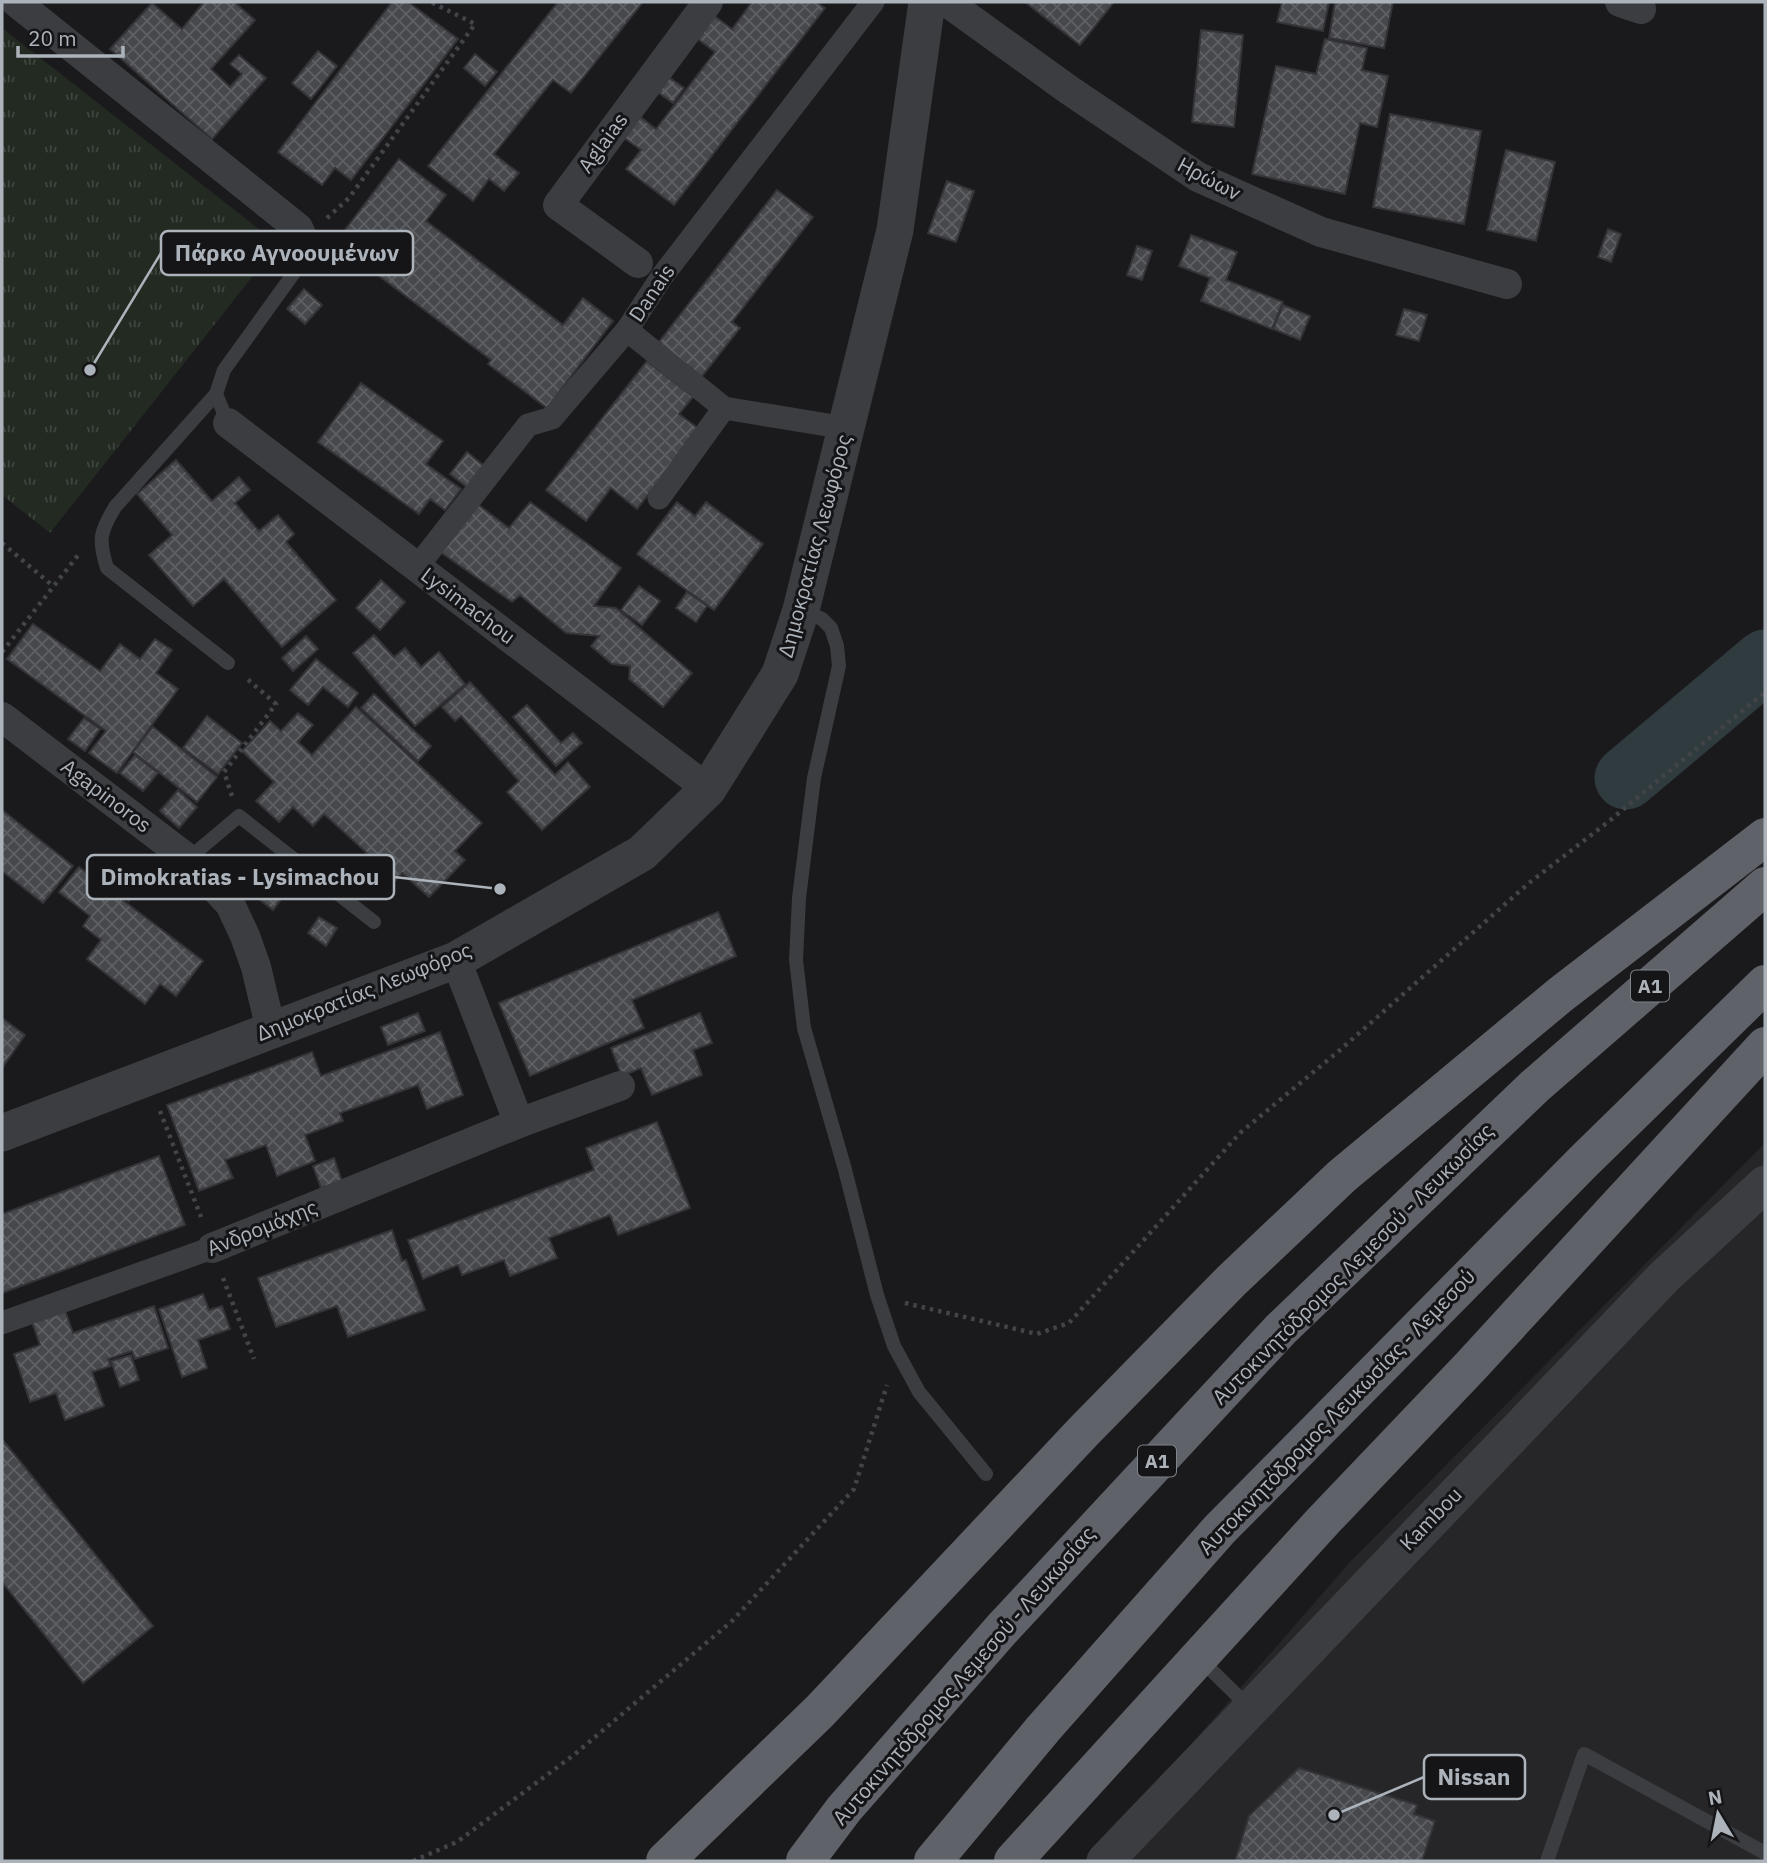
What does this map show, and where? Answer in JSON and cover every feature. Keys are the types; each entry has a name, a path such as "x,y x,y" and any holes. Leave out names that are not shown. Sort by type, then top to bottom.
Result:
{"highway":[{"path":"665,1861 820,1712 1083,1432 1231,1281 1342,1175 1560,995 1765,837"},
{"name":"Αυτοκινητόδρομος Λεμεσού - Λευκωσίας","path":"805,1861 844,1809 1001,1630 1281,1329 1535,1086 1765,886"},
{"name":"Αυτοκινητόδρομος Λευκωσίας - Λεμεσού","path":"933,1861 1043,1730 1220,1529 1583,1162 1765,984"},
{"path":"1013,1861 1316,1529 1470,1367 1765,1046"}],"street":[{"path":"16,2 298,228 303,239"},
{"name":"Aglaias","path":"638,263 558,205 708,2"},
{"name":"Danais","path":"417,566 528,425 552,418 627,330 663,275 873,2"},
{"name":"Δημοκρατίας Λεωφόρος","path":"2,1133 456,960 642,853 708,789 780,674 801,610 895,230 927,2"},
{"name":"Ηρώων","path":"947,2 1069,90 1198,177 1321,232 1507,284"},
{"path":"627,330 724,408 846,428"},
{"path":"659,498 724,408"},
{"name":"Lysimachou","path":"228,423 708,789"},
{"name":"Agapinoros","path":"2,717 188,859 230,904 245,936 271,1030"},
{"path":"456,960 519,1123"},
{"name":"Ανδρομάχης","path":"2,1323 212,1248 519,1123 620,1086"},
{"name":"Kambou","path":"1105,1861 1665,1276 1765,1184"}],"lane":[{"path":"228,663 107,568 102,551 102,529 115,507 216,394 225,370 304,259 303,239"},
{"path":"216,394 228,423"},
{"path":"801,610 822,619 831,628 837,646 839,666 814,778 799,898 796,960 804,1028 845,1166 877,1295 894,1346 919,1392 986,1474"},
{"path":"188,859 239,816 374,922"},
{"path":"1208,1667 1250,1708"},
{"path":"1547,1861 1584,1754 1765,1853"}],"path":[{"path":"303,239 349,198 475,24 431,2"},
{"path":"2,543 53,586"},
{"path":"2,652 78,554 102,551"},
{"path":"228,663 276,704 224,772 239,816"},
{"path":"877,1295 941,1313 1037,1334 1069,1323 1240,1133 1340,1050 1529,883 1608,822 1765,692"},
{"path":"147,1077 199,1212"},
{"path":"212,1248 254,1359"},
{"path":"413,1861 457,1842 606,1727 732,1621 854,1489 887,1386 894,1346"}],"shaded area":[{"path":"1765,1143 1765,1861 1090,1861 1349,1563"}],"green space":[{"path":"2,28 278,244 50,533 2,495"}],"building":[{"path":"204,2 234,2 255,20 211,69 230,87 242,74 230,64 239,55 266,78 212,139 110,49 152,3 182,29"},
{"path":"392,2 408,2 458,39 351,180 335,168 322,185 278,152"},
{"path":"558,2 643,2 571,93 553,80 494,154 519,173 504,191 489,179 473,201 428,166"},
{"path":"752,2 816,2 825,8 674,205 626,169 641,150 623,137 639,116 656,129 715,52 687,31 705,9 732,29"},
{"path":"1025,2 1114,2 1080,45"},
{"path":"1282,2 1329,2 1323,31 1277,22"},
{"path":"1335,2 1393,2 1384,48 1329,38"},
{"path":"1201,30 1243,35 1234,127 1192,122"},
{"path":"1325,39 1367,48 1362,70 1388,76 1377,127 1360,123 1345,194 1252,174 1276,66 1316,74"},
{"path":"318,51 337,66 311,99 292,83"},
{"path":"475,54 497,72 485,86 464,68"},
{"path":"660,71 684,88 673,103 649,86"},
{"path":"1390,114 1481,131 1464,224 1373,207"},
{"path":"1506,150 1555,162 1536,241 1487,230"},
{"path":"399,159 446,195 426,221 563,325 583,298 613,321 547,408 488,364 491,360 335,243"},
{"path":"947,181 974,191 956,242 928,233"},
{"path":"777,190 813,217 732,322 740,328 699,380 655,347"},
{"path":"1608,229 1621,234 1611,262 1598,257"},
{"path":"1191,235 1237,252 1226,280 1283,302 1272,329 1201,301 1210,278 1179,266"},
{"path":"1137,246 1152,251 1142,280 1127,275"},
{"path":"304,289 322,305 305,324 287,309"},
{"path":"1283,305 1310,316 1300,340 1273,329"},
{"path":"1404,309 1427,315 1419,341 1396,335"},
{"path":"647,361 693,397 679,414 699,429 637,509 611,488 586,521 546,490"},
{"path":"361,383 443,441 426,464 461,489 445,510 430,499 419,514 318,442"},
{"path":"467,452 484,466 467,487 450,474"},
{"path":"176,460 212,501 239,477 250,490 235,503 259,531 278,515 294,534 286,542 336,600 282,647 224,579 193,606 149,555 172,535 137,494"},
{"path":"472,500 509,528 530,502 621,568 594,606 616,608 692,673 663,707 629,679 630,666 612,664 591,646 599,636 566,633 520,595 512,602 433,547"},
{"path":"677,502 695,516 706,502 763,544 714,610 637,554"},
{"path":"381,580 405,602 380,630 356,608"},
{"path":"639,586 660,601 642,625 621,610"},
{"path":"687,592 707,606 696,622 676,608"},
{"path":"33,624 100,671 120,644 140,659 155,639 172,650 156,673 178,689 117,773 89,753 106,731 7,659"},
{"path":"374,635 394,657 405,648 421,667 439,652 465,684 415,726 353,653"},
{"path":"306,636 318,649 293,671 282,658"},
{"path":"316,659 358,693 348,707 323,687 308,705 290,690"},
{"path":"470,682 555,775 568,762 590,787 542,830 507,792 519,781 461,716 455,721 442,707"},
{"path":"374,694 431,746 418,761 361,708"},
{"path":"527,705 561,743 573,733 582,743 556,766 513,717"},
{"path":"356,707 482,823 455,851 465,860 429,897 402,873 385,892 356,865 367,853 324,814 313,826 293,807 279,822 256,801 274,782 242,751 270,721 281,731 298,713 313,725 298,742 312,755"},
{"path":"207,716 242,743 218,774 183,748"},
{"path":"84,718 100,729 85,751 68,739"},
{"path":"153,727 217,777 197,802 133,752"},
{"path":"135,755 158,773 143,791 120,773"},
{"path":"178,790 197,807 179,828 160,811"},
{"path":"2,810 73,866 43,903 2,871"},
{"path":"256,855 293,883 273,910 236,881"},
{"path":"127,863 145,874 129,901 111,889"},
{"path":"79,867 203,961 176,996 160,984 145,1004 87,959 101,940 83,926 90,916 59,892"},
{"path":"718,912 736,956 632,1000 644,1028 530,1076 499,1003"},
{"path":"319,917 337,928 326,946 308,933"},
{"path":"418,1013 425,1031 388,1045 381,1027"},
{"path":"700,1013 712,1043 693,1050 702,1075 652,1095 641,1068 622,1076 611,1048"},
{"path":"2,1018 25,1035 2,1068"},
{"path":"440,1032 463,1095 427,1109 418,1085 340,1113 343,1121 305,1135 315,1161 277,1176 266,1145 225,1160 233,1178 199,1191 167,1105 312,1052 321,1076"},
{"path":"657,1122 690,1208 618,1235 610,1215 549,1238 557,1258 510,1276 504,1260 462,1275 458,1265 423,1279 408,1240 594,1170 586,1148"},
{"path":"159,1156 185,1225 2,1293 2,1214"},
{"path":"334,1158 342,1181 321,1188 313,1166"},
{"path":"392,1230 402,1261 406,1260 425,1310 348,1337 337,1306 276,1327 258,1278"},
{"path":"203,1294 209,1310 222,1306 230,1329 198,1340 207,1368 182,1377 159,1309"},
{"path":"154,1306 168,1348 135,1359 132,1351 108,1359 111,1366 92,1372 104,1406 65,1420 56,1393 30,1402 14,1354 40,1345 32,1322 65,1310 73,1333"},
{"path":"131,1355 139,1380 120,1387 111,1361"},
{"path":"2,1439 153,1626 83,1683 2,1582"},
{"path":"1299,1768 1417,1805 1414,1814 1435,1821 1422,1861 1235,1861 1249,1816"}],"waterway":[{"path":"1626,778 1765,661"}],"place":[{"name":"Πάρκο Αγνοουμένων","path":"90,370"},
{"name":"Dimokratias - Lysimachou","path":"500,889"},
{"name":"Nissan","path":"1334,1815"}]}
